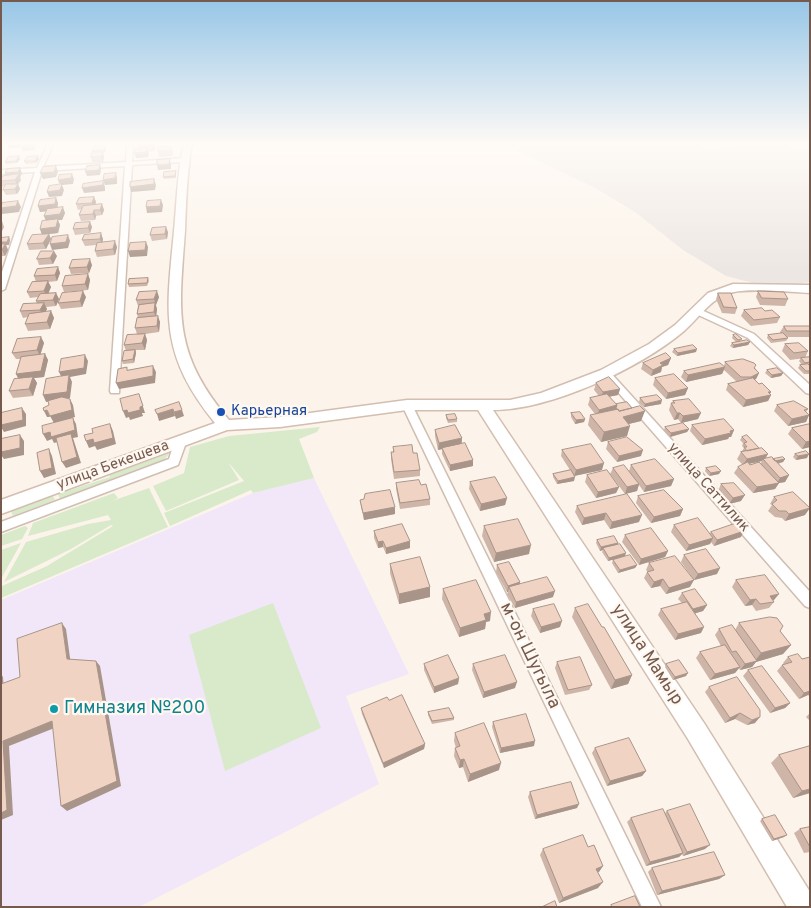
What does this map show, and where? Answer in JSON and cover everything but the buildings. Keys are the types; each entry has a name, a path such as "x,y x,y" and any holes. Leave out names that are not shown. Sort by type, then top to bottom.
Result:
{"main road":[{"path":"182,185 176,289 177,337 185,364 202,398 225,425"},
{"name":"улица Бекешева","path":"1,507 225,425 280,422 407,405 483,406 533,400 606,373 654,347 680,328 712,296 733,288 810,289"}],"street":[{"path":"1,289 34,185"},
{"path":"115,391 127,185"},
{"path":"697,311 751,336 810,391"},
{"name":"улица Саттилик","path":"606,373 810,602"},
{"name":"м-он Шугыла","path":"407,405 652,907"},
{"name":"улица Мамыр","path":"483,406 696,731 803,907"},
{"path":"1,527 174,462 181,440"}],"shaded area":[{"path":"589,185 810,185 810,282 790,285 757,284 726,276 683,250 635,212"},
{"path":"314,478 409,674 346,696 379,784 139,907 1,907 1,600 253,493"}],"green space":[{"path":"320,427 317,432 299,439 314,478 253,493 251,490 170,526 164,513 244,481 228,462 239,480 166,511 153,486 184,473 190,447 229,436"},
{"path":"170,453 163,461 60,499 58,494 110,477 109,475"},
{"path":"149,488 168,527 1,598 2,586 47,566 113,526 111,525 71,549 4,582 26,542 88,524 111,520 108,515 28,536 33,523 114,493 118,498 112,501"},
{"path":"53,496 55,500 13,516 11,511"},
{"path":"25,526 28,528 22,539 1,546 1,535"},
{"path":"21,543 1,579 1,550"},
{"path":"273,603 321,728 225,771 189,635"}],"place":[{"name":"Карьерная","path":"221,412"},
{"name":"Гимназия №200","path":"54,709"}]}
